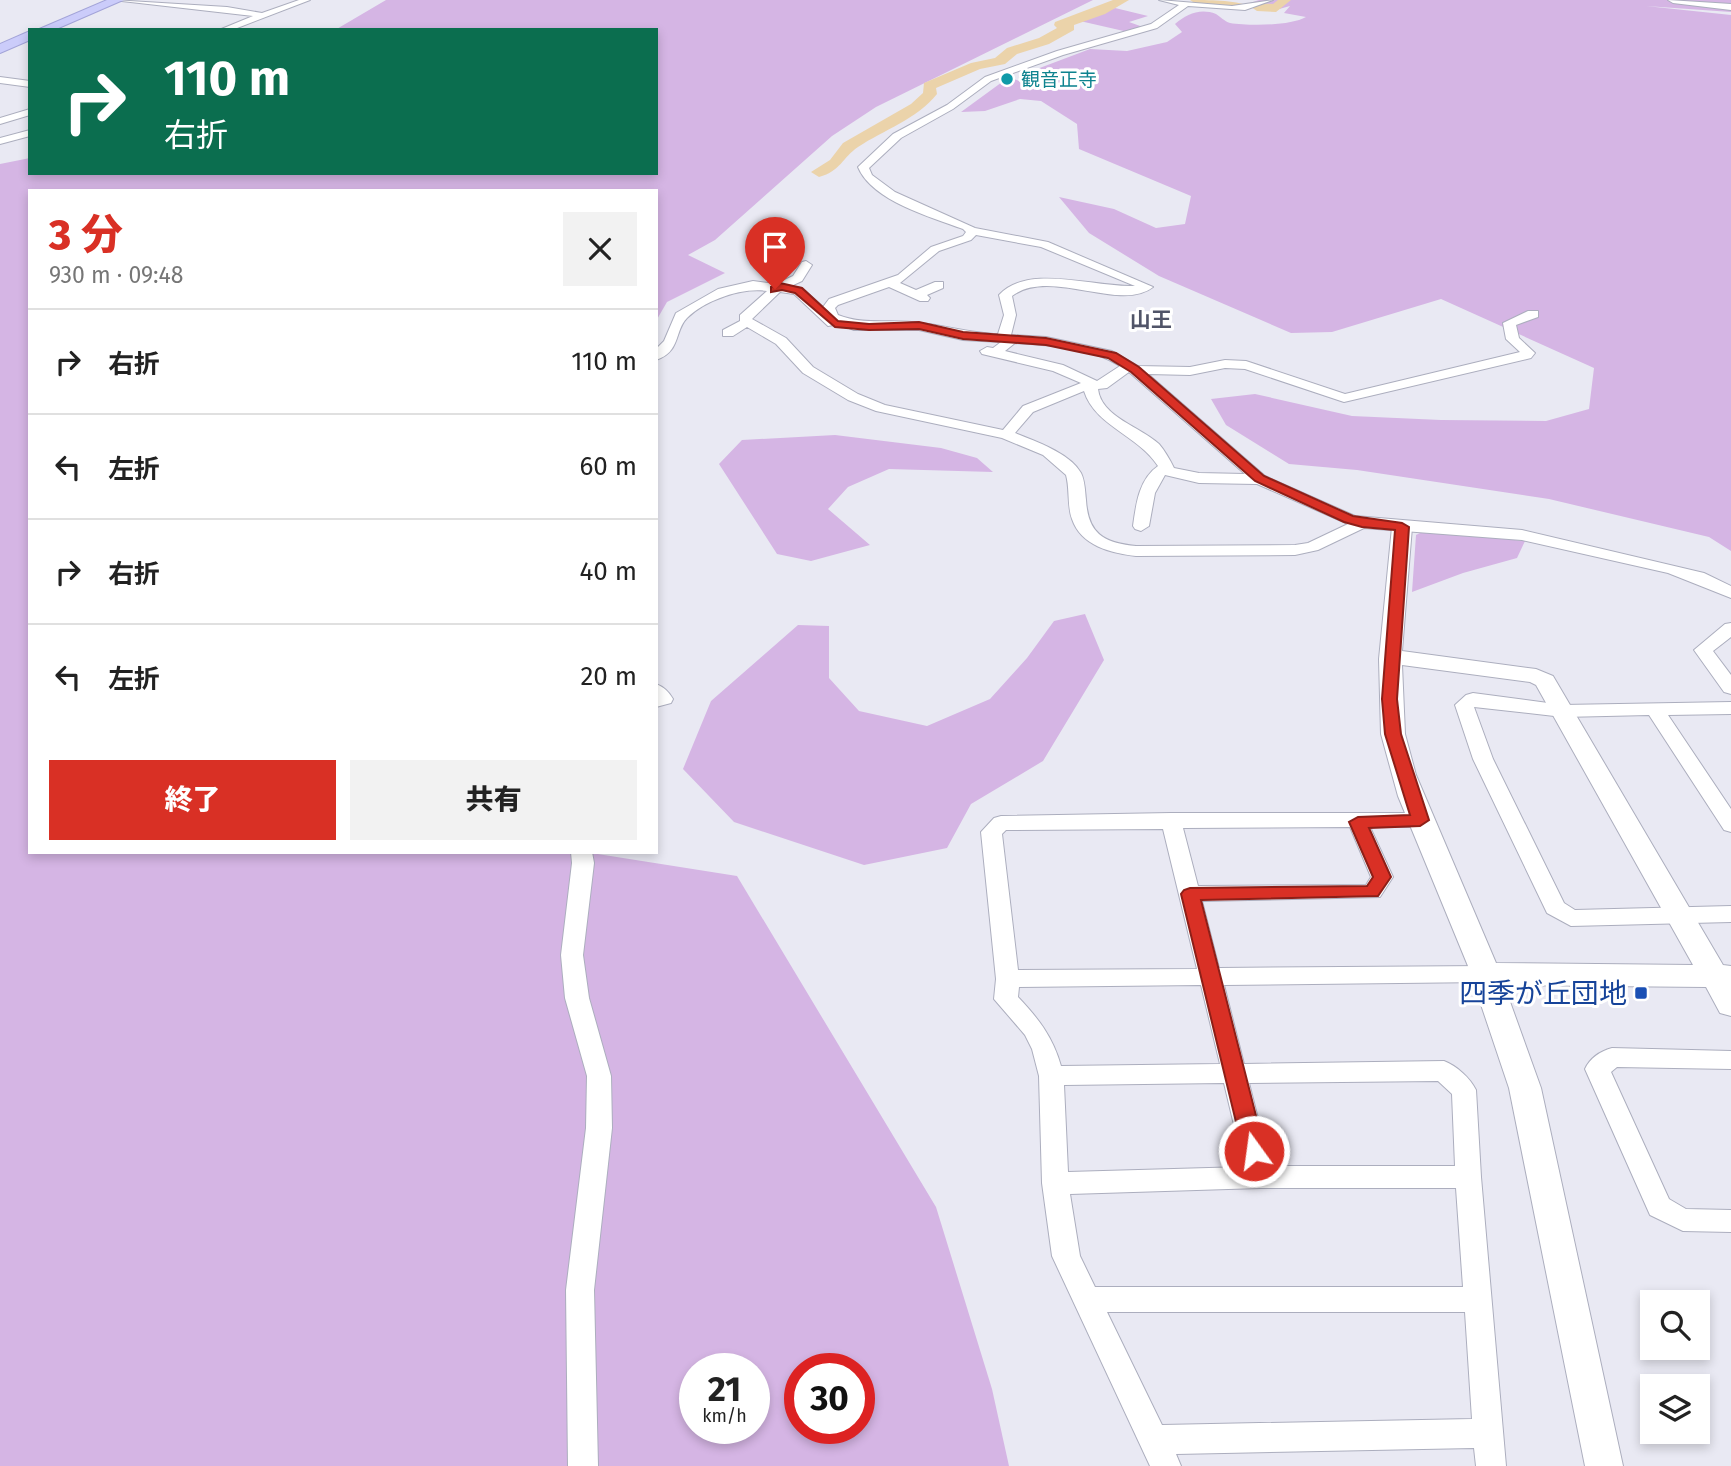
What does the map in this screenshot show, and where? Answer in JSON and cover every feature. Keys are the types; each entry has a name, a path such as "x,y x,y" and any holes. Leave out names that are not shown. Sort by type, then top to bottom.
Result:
{"main road":[{"path":"48,28 117,0"},
{"path":"0,49 28,37"}],"street":[{"path":"117,0 227,9 259,15"},
{"path":"228,28 306,0"},
{"path":"1163,0 1231,8 1256,6 1269,0"},
{"path":"1208,0 1256,6"},
{"path":"1673,0 1731,7"},
{"path":"999,359 1008,344 1004,333 1010,315 1005,295 1019,285 1052,283 1131,290 1146,289 1147,286 1101,270 1044,244 972,231 884,189 869,179 863,172 863,167 897,136 950,107 981,83 1060,53 1154,26 1180,2"},
{"path":"0,80 28,84"},
{"path":"0,121 27,114"},
{"path":"0,141 28,134"},
{"path":"972,231 967,238 935,249 902,278 834,302 830,307 833,317 884,340 936,329 999,359 1019,359 1068,369 1092,384 1100,410 1154,448 1165,468 1186,477 1260,479"},
{"path":"747,322 745,318 780,286 798,278 806,265"},
{"path":"891,283 921,296 939,285"},
{"path":"658,355 667,348 675,336 681,316 701,302 742,286 780,286 798,290 831,322 850,325 910,320 963,336 1076,346 1112,355 1133,368 1260,479 1362,523 1522,535 1673,569 1698,576 1731,593"},
{"path":"860,292 876,297"},
{"path":"1006,435 1028,409 1063,394 1102,384 1133,368 1190,372 1225,364 1246,365 1344,398 1526,355 1528,353 1513,339 1509,323 1533,314"},
{"path":"728,333 747,322"},
{"path":"747,322 781,341 808,370 853,397 881,408 1006,435 1032,444 1064,463 1073,473 1077,487 1079,518 1086,531 1096,540 1118,549 1295,550 1312,547 1362,523"},
{"path":"1141,526 1147,489 1160,470 1165,468"},
{"path":"1402,527 1390,699 1393,734 1420,820 1486,974 1525,1088 1604,1466"},
{"path":"1731,628 1703,650 1731,688"},
{"path":"1392,657 1536,676 1545,681 1679,918 1722,976 1731,1005"},
{"path":"1731,708 1563,711 1472,699 1464,705 1483,759 1555,908 1571,918 1679,918 1731,914"},
{"path":"1654,708 1731,825"},
{"path":"1171,820 1260,1177"},
{"path":"1420,820 1001,823 991,832 1008,979 1006,999 1034,1029 1044,1049 1051,1076 1055,1183 1066,1256 1160,1453 1490,1433"},
{"path":"1190,894 1372,892 1382,877 1358,822"},
{"path":"581,854 583,863 572,955 577,998 599,1076 600,1128 580,1290 583,1466"},
{"path":"1008,979 1486,974 1722,976"},
{"path":"1731,1060 1612,1056 1597,1069 1659,1206 1683,1220 1731,1221"},
{"path":"1051,1076 1236,1076 1444,1071 1464,1090 1468,1177 1491,1466"},
{"path":"1055,1183 1260,1177 1468,1177"},
{"path":"1086,1300 1478,1299"}],"shaded area":[{"path":"386,0 1093,0 876,107 832,136 715,240 688,255 725,273 667,302 658,318 658,189 28,189 28,854 598,854 737,876 936,1207 992,1389 1009,1466 0,1466 0,164 28,158 28,175 658,175 658,28 338,28"},
{"path":"1259,0 1731,0 1731,12 1646,6 1731,15 1731,551 1709,537 1549,499 1357,470 1289,464 1226,425 1211,399 1255,394 1352,416 1546,421 1589,409 1594,368 1441,299 1332,332 1291,333 1159,276 1089,233 1059,197 1114,209 1156,228 1185,224 1191,196 1079,149 1077,124 1041,101 1020,99 985,111 961,112 1009,77 1027,84 1044,74 1037,69 1090,49 1127,51 1167,42 1182,32 1175,24 1194,13 1210,12 1230,23 1248,25 1280,24 1306,17 1284,13 1290,6 1272,11 1247,4"},
{"path":"1115,8 1148,16 1129,22 1143,27 1128,32 1080,21"},
{"path":"835,435 941,448 977,458 993,472 889,469 848,487 828,509 870,545 811,561 777,554 719,464 742,440"},
{"path":"1424,531 1525,541 1517,558 1463,573 1412,592 1416,535"},
{"path":"1085,614 1104,660 1043,761 971,804 947,848 864,865 734,822 683,769 711,701 798,625 829,626 829,678 859,711 927,726 990,699 1027,658 1054,621"}],"waterway":[{"path":"819,172 836,163 849,146 916,107 930,94 929,86 976,66 1000,61 1012,51 1044,41 1069,27 1060,25 1101,11 1123,0"},
{"path":"1196,0 1243,6"},
{"path":"1257,7 1276,8 1285,0"}],"place":[{"name":"観音正寺","path":"1007,79"},
{"name":"四季が丘団地","path":"1641,993"}],"district":[{"name":"山王","path":"1151,320"}],"route":[{"path":"775,289 786,287 805,294 835,324 869,327 919,326 963,336 1046,341 1112,355 1130,365 1260,479 1349,519 1402,527 1390,699 1393,734 1420,820 1358,822 1382,877 1372,892 1190,894 1254,1151"}]}
